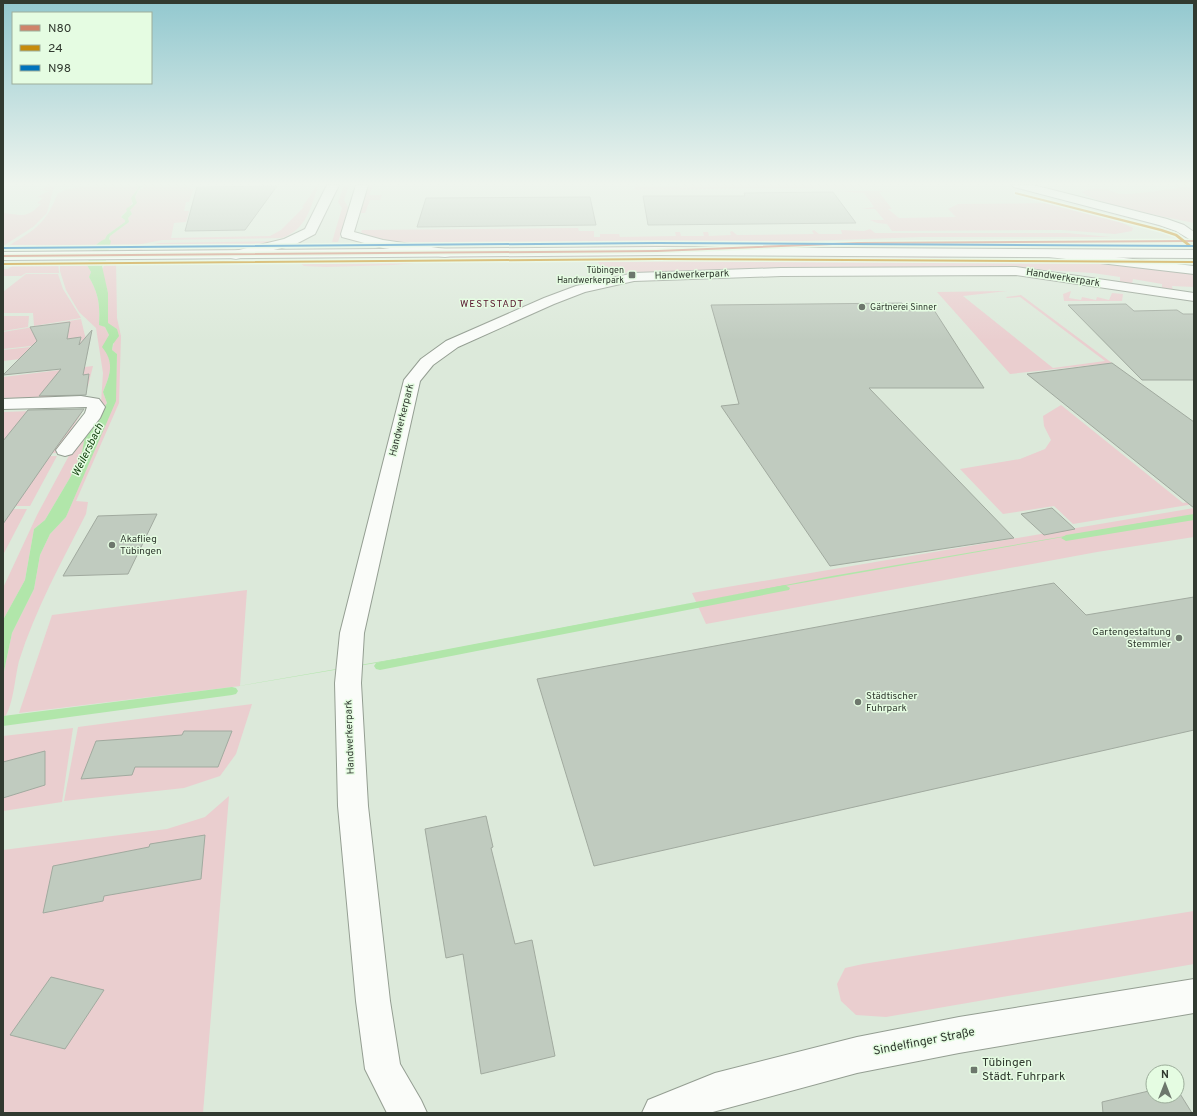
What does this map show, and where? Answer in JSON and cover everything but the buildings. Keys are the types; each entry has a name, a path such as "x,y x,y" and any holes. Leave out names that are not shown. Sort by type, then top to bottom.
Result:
{"street":[{"path":"236,255 289,242 298,237"},
{"path":"339,254 346,237"},
{"path":"355,237 382,244 445,253"},
{"path":"1166,237 1194,254"},
{"path":"657,251 879,244 1194,240"},
{"path":"3,256 657,251 1194,254"},
{"path":"1046,254 1194,270"},
{"name":"Handwerkerpark","path":"408,1113 383,1069 373,1001 353,806 348,683 352,633 412,380 427,362 452,344 549,301 581,289 634,277 781,272 1016,271 1194,297"},
{"path":"3,404 81,401 93,403 96,408 94,414 65,450"},
{"name":"Sindelfinger Straße","path":"661,1113 715,1092 857,1055 1194,996"}],"shaded area":[{"path":"3,237 17,237 3,246"},
{"path":"22,237 106,237 93,247 89,248 33,249 36,245 10,245"},
{"path":"110,237 284,237 162,240 117,249 109,248"},
{"path":"333,237 340,237 338,242 332,242"},
{"path":"369,237 920,237 636,247 546,244 411,245 379,241"},
{"path":"281,241 257,247 145,248 140,251 121,251 159,243"},
{"path":"753,254 756,256 459,259 393,265 326,267 304,266 300,263 312,261 334,263 386,262 445,257"},
{"path":"817,255 941,257 990,261 1121,264 1194,274 1194,287 1172,286 1173,291 1162,289 1162,284 1133,279 1132,284 1120,282 1120,277 1093,273 997,267 779,269 605,273 598,262 770,260"},
{"path":"116,261 117,318 121,336 119,403 76,501 88,502 86,514 50,586 25,642 19,661 9,708 3,719 3,676 12,633 34,589 40,555 50,534 66,517 115,401 117,354 112,350 117,329 108,324 108,293 102,270 106,262"},
{"path":"58,262 59,273 26,273 21,276 3,276 3,269 8,269 15,264"},
{"path":"60,262 89,262 87,265 91,272 89,277 95,289 98,300 99,324 105,327 109,335 103,347 107,353 110,364 108,380 103,392 107,403 85,436 82,452 71,476 45,520 34,529 25,580 3,620 3,588 37,515 72,450 101,403 103,373 96,328 79,312 66,290 60,271"},
{"path":"26,274 58,274 63,289 81,318 34,326 33,313 3,313 3,292"},
{"path":"1007,291 963,296 1053,368 1105,361 1020,297 1006,297 1021,295 1112,363 1010,374 937,292"},
{"path":"1071,291 1069,298 1081,300 1082,297 1096,300 1097,297 1109,300 1112,293 1123,294 1122,301 1064,301 1063,294"},
{"path":"3,316 29,316 28,327 3,331"},
{"path":"81,319 86,340 3,349 3,332"},
{"path":"86,341 88,351 3,361 3,350"},
{"path":"93,366 88,386 79,391 58,397 3,398 3,377"},
{"path":"1061,405 1183,503 1194,501 1194,504 1073,524 1054,506 1003,514 960,469 1020,459 1045,449 1051,440 1044,426 1043,416"},
{"path":"62,410 79,412 81,414 57,453 3,454 3,412"},
{"path":"57,456 30,506 3,506 3,457"},
{"path":"1194,508 1194,537 1097,552 706,624 692,593"},
{"path":"3,509 27,509 3,555"},
{"path":"247,590 240,686 19,713 52,615"},
{"path":"252,704 236,754 220,776 184,788 64,801 78,727"},
{"path":"73,728 62,802 3,811 3,736"},
{"path":"229,796 203,1113 3,1113 3,850 167,829 205,817"},
{"path":"1194,911 1194,964 886,1017 856,1015 841,1001 837,984 845,968 863,964"}],"water":[{"name":"Weilersbach","path":"106,237 110,237 109,239 111,241 105,264 102,266 108,293 108,323 117,329 119,336 113,344 112,350 117,354 116,401 66,517 50,534 40,555 34,589 12,633 3,676 3,620 25,580 34,529 45,520 71,476 82,452 85,436 107,403 103,392 108,380 110,364 109,358 102,347 109,335 105,327 99,325 98,300 95,289 89,277 91,272 87,265 95,246"},
{"path":"1194,514 728,596 832,576"},
{"path":"697,602 441,652 233,687 441,651"}],"waterway":[{"path":"1066,538 1194,517"},
{"path":"380,666 785,588"},
{"path":"3,721 232,691"}],"transit line":[{"name":"24","path":"1179,237 1189,245"},
{"name":"N80","path":"3,256 657,251 858,243 1194,241"},
{"name":"N98","path":"3,248 657,243 1194,246"},
{"name":"24","path":"3,264 657,259 1194,262"}],"place":[{"name":"Tübingen Handwerkerpark","path":"632,275"},
{"name":"Gärtnerei Sinner","path":"862,307"},
{"name":"Akaflieg Tübingen","path":"112,545"},
{"name":"Gartengestaltung Stemmler","path":"1179,638"},
{"name":"Städtischer Fuhrpark","path":"858,702"},
{"name":"Tübingen Städt. Fuhrpark","path":"974,1070"}],"district":[{"name":"WESTSTADT","path":"492,304"}]}
